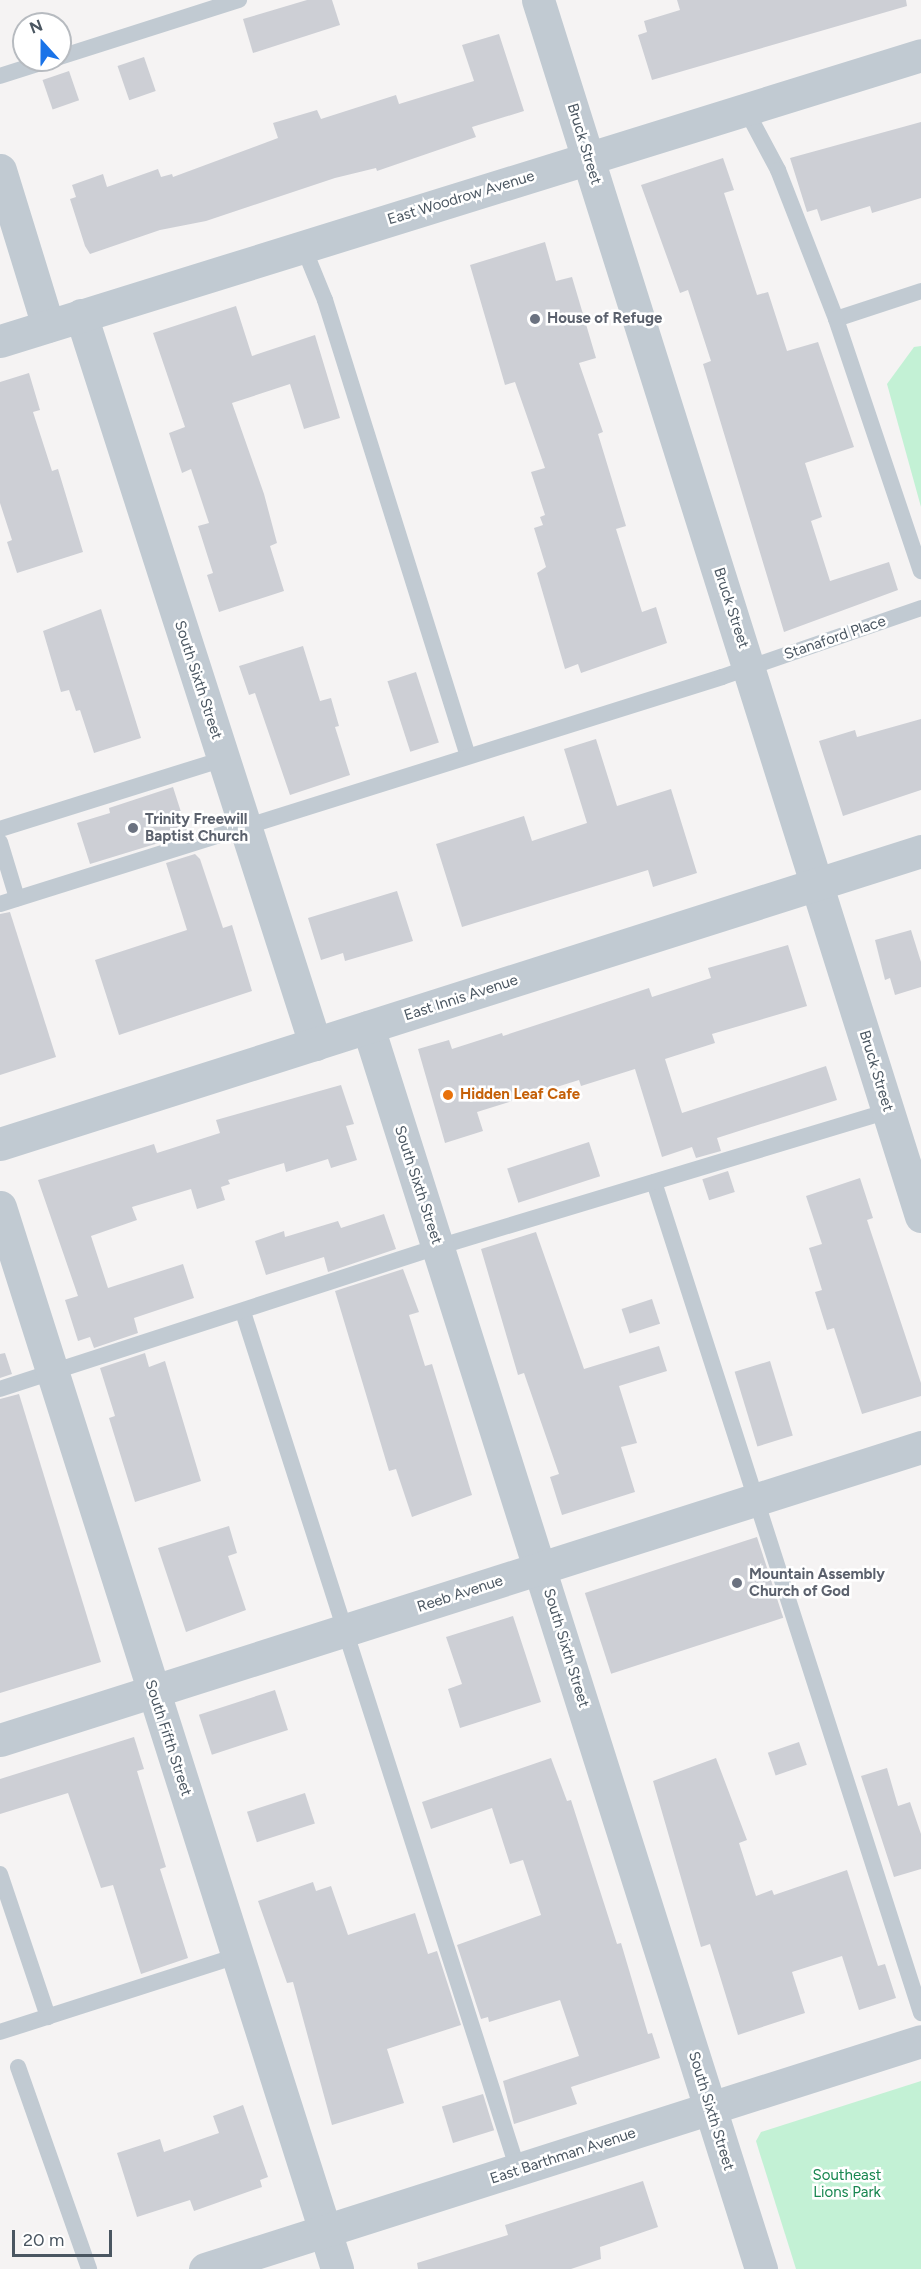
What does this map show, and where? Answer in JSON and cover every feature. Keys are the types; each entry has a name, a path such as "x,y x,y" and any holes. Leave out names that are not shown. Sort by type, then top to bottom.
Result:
{"street":[{"name":"Bruck Street","path":"538,0 888,1111 912,1155 921,1216"},
{"name":"East Woodrow Avenue","path":"0,341 921,55"},
{"path":"0,170 48,326"},
{"name":"South Sixth Street","path":"81,315 315,1044"},
{"name":"East Innis Avenue","path":"0,1144 921,851"},
{"name":"South Sixth Street","path":"368,1027 761,2269"},
{"name":"South Fifth Street","path":"0,1207 337,2269"},
{"name":"Reeb Avenue","path":"0,1740 921,1448"},
{"name":"East Barthman Avenue","path":"205,2269 921,2041"}],"lane":[{"path":"72,53 239,0"},
{"path":"746,110 778,170 836,319 921,571"},
{"path":"303,246 325,300 468,756"},
{"path":"836,319 921,291"},
{"name":"Stanaford Place","path":"0,904 750,668 921,608"},
{"path":"0,829 223,759"},
{"path":"0,842 17,898"},
{"path":"0,1389 438,1247 888,1111"},
{"path":"654,1182 921,2013"},
{"path":"243,1312 347,1630 518,2170"},
{"path":"0,1874 48,2017"},
{"path":"0,2032 237,1956"},
{"path":"18,2067 89,2269"}],"green space":[{"path":"921,346 921,507 887,384 914,347"},
{"name":"Southeast Lions Park","path":"921,2081 921,2269 796,2269 756,2141 761,2132"}],"building":[{"path":"307,0 332,0 340,25 253,53 243,19"},
{"path":"677,0 906,0 907,6 652,80 638,35 647,32 644,21 680,10"},
{"path":"499,34 524,111 472,127 476,137 377,171 376,168 335,178 206,221 160,230 90,254 85,246 70,199 76,197 72,185 103,174 107,187 158,169 161,177 172,174 173,177 278,138 273,123 317,110 321,119 396,95 399,104 474,81 462,45"},
{"path":"144,57 156,91 129,100 118,66"},
{"path":"69,72 79,100 53,109 43,80"},
{"path":"921,122 921,198 872,213 870,206 821,221 817,209 807,212 790,158"},
{"path":"723,158 734,190 724,193 757,295 768,292 787,351 818,342 854,447 805,463 822,517 811,521 830,581 889,562 898,590 784,632 703,364 711,361 688,290 680,293 641,185"},
{"path":"545,242 556,281 572,277 596,358 579,363 603,432 598,434 626,526 616,529 642,612 656,607 667,643 581,673 578,664 565,669 537,573 546,567 534,528 543,525 540,517 545,515 531,472 545,468 515,382 505,385 470,265"},
{"path":"236,306 252,356 315,335 340,418 304,429 290,384 232,403 264,494 277,543 270,546 284,591 219,612 207,575 213,573 198,526 209,523 191,469 182,473 169,433 185,427 153,333"},
{"path":"29,373 40,410 33,412 52,471 58,469 83,552 17,573 7,542 12,540 0,503 0,382"},
{"path":"101,609 141,738 94,753 80,710 76,711 69,690 61,692 43,631"},
{"path":"303,646 320,701 331,698 339,726 335,727 350,775 290,795 255,693 249,695 239,666"},
{"path":"416,672 439,742 410,752 387,681"},
{"path":"921,719 921,790 843,816 819,741 855,730 857,737"},
{"path":"596,739 617,806 671,789 697,873 653,887 648,870 462,927 436,844 524,816 532,841 587,823 564,749"},
{"name":"Trinity Freewill Baptist Church","path":"173,787 188,834 90,864 77,823 110,813 109,808"},
{"path":"195,854 200,859 223,928 232,925 252,991 119,1035 95,960 187,930 166,863"},
{"path":"397,891 413,941 345,961 343,953 321,960 308,918"},
{"path":"10,912 56,1057 0,1075 0,914"},
{"path":"911,930 921,962 921,987 895,995 890,978 885,980 875,940"},
{"path":"788,945 807,1006 712,1034 715,1043 665,1059 682,1113 826,1066 837,1100 717,1138 721,1151 696,1158 692,1147 662,1157 635,1069 581,1086 579,1080 477,1112 483,1131 445,1143 418,1049 449,1040 452,1049 502,1033 503,1036 649,988 652,997 711,978 708,968"},
{"path":"341,1085 354,1124 346,1126 357,1160 331,1168 328,1159 286,1172 284,1163 228,1180 230,1184 221,1187 225,1200 197,1209 191,1189 132,1207 137,1220 91,1236 108,1288 183,1264 194,1298 134,1318 138,1333 94,1348 90,1337 78,1341 65,1300 78,1296 38,1180 154,1144 157,1153 220,1133 216,1120"},
{"path":"589,1142 600,1176 518,1203 507,1169"},
{"path":"728,1171 735,1192 709,1200 702,1179"},
{"path":"860,1178 873,1218 867,1220 921,1383 921,1396 862,1414 834,1328 827,1330 815,1292 822,1290 809,1248 822,1244 806,1196"},
{"path":"384,1214 396,1249 328,1272 324,1257 266,1275 255,1241 284,1231 285,1237 338,1221 341,1228"},
{"path":"536,1232 584,1369 659,1346 667,1371 619,1386 637,1443 621,1447 635,1492 562,1515 550,1477 559,1474 524,1373 518,1375 481,1249"},
{"path":"403,1269 419,1312 409,1315 425,1366 432,1364 472,1495 412,1517 396,1469 389,1471 335,1291"},
{"path":"652,1299 660,1324 630,1334 622,1309"},
{"path":"5,1353 12,1374 0,1378 0,1354"},
{"path":"145,1353 149,1367 165,1361 201,1481 135,1502 109,1418 115,1416 100,1368"},
{"path":"770,1361 793,1436 757,1446 735,1372"},
{"path":"19,1394 101,1662 0,1693 0,1399"},
{"path":"229,1526 237,1553 228,1556 246,1610 186,1632 158,1548"},
{"path":"757,1537 783,1618 611,1674 585,1593"},
{"path":"513,1616 541,1702 460,1728 448,1689 462,1684 446,1637"},
{"path":"275,1690 288,1730 212,1755 199,1715"},
{"path":"134,1737 144,1769 137,1771 166,1867 160,1869 188,1958 141,1974 113,1885 101,1888 68,1793 0,1814 0,1779"},
{"path":"799,1742 807,1765 776,1775 768,1753"},
{"path":"551,1758 567,1801 571,1800 617,1944 621,1943 648,2034 652,2033 660,2058 571,2087 577,2104 514,2124 503,2081 579,2056 560,2000 489,2022 488,2017 481,2019 457,1945 541,1915 523,1860 510,1864 492,1808 431,1829 422,1802"},
{"path":"716,1758 747,1840 739,1843 756,1896 772,1890 774,1895 847,1870 878,1966 885,1964 896,1998 859,2010 842,1956 792,1972 805,2013 738,2035 710,1944 701,1947 653,1781"},
{"path":"887,1768 898,1806 910,1802 921,1834 921,1869 894,1877 861,1776"},
{"path":"305,1793 315,1823 257,1842 247,1812"},
{"path":"313,1882 316,1891 331,1886 348,1935 415,1913 428,1954 437,1951 461,2025 387,2049 404,2103 332,2125 293,1982 287,1983 258,1901"},
{"path":"483,2094 494,2130 453,2143 442,2107"},
{"path":"243,2105 268,2177 260,2180 262,2187 194,2211 190,2200 137,2217 117,2153 160,2139 164,2152 219,2133 213,2116"},
{"path":"643,2181 658,2227 600,2247 601,2259 571,2269 418,2269 417,2263 508,2235 505,2225"}],"place":[{"name":"House of Refuge","path":"535,319"},
{"name":"Trinity Freewill Baptist Church","path":"133,828"},
{"name":"Hidden Leaf Cafe","path":"448,1095"},
{"name":"Mountain Assembly Church of God","path":"737,1583"}]}
